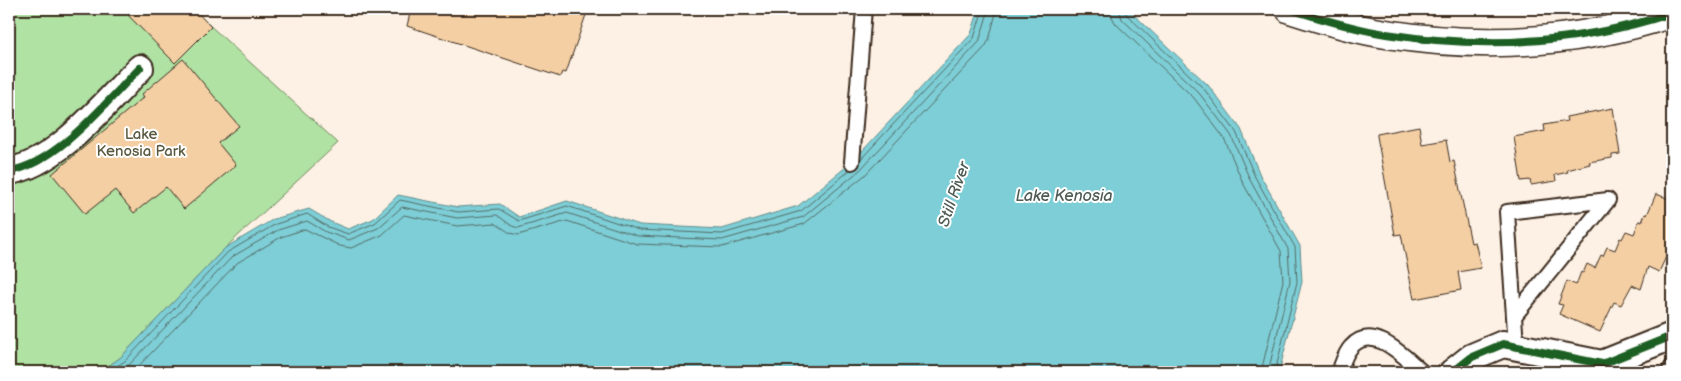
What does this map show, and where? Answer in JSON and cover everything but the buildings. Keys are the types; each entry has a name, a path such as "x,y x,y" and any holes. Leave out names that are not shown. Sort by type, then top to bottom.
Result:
{"street":[{"path":"1290,9 1332,22 1384,34 1487,43 1538,42 1590,35 1646,22 1672,13"},
{"path":"9,171 40,159 66,143 140,68"},
{"path":"1453,372 1472,357 1503,344 1588,362 1602,368 1672,336"}],"lane":[{"path":"852,162 864,9"},
{"path":"1515,315 1608,200 1507,212 1516,346"},
{"path":"1339,372 1350,347 1359,341 1377,339 1386,343 1422,372"},
{"path":"1669,372 1672,367"}],"green space":[{"name":"Lake Kenosia Park","path":"9,9 192,9 338,143 225,248 121,357 100,372 9,372"}],"water":[{"name":"Lake Kenosia","path":"979,9 1128,9 1208,85 1241,129 1260,175 1300,246 1302,282 1279,372 100,372 121,357 225,248 274,219 309,209 331,222 348,229 373,219 398,195 458,207 500,204 519,217 567,201 640,225 722,229 798,206 852,162 971,34"}],"cycle path":[{"path":"1290,9 1349,27 1386,34 1422,39 1494,42 1566,37 1602,31 1672,13"},
{"path":"9,171 27,166 45,157 80,130 140,68"},
{"path":"1453,372 1472,357 1503,344 1602,364 1672,336"}],"water label":[{"name":"Still River","path":"953,194"}]}
